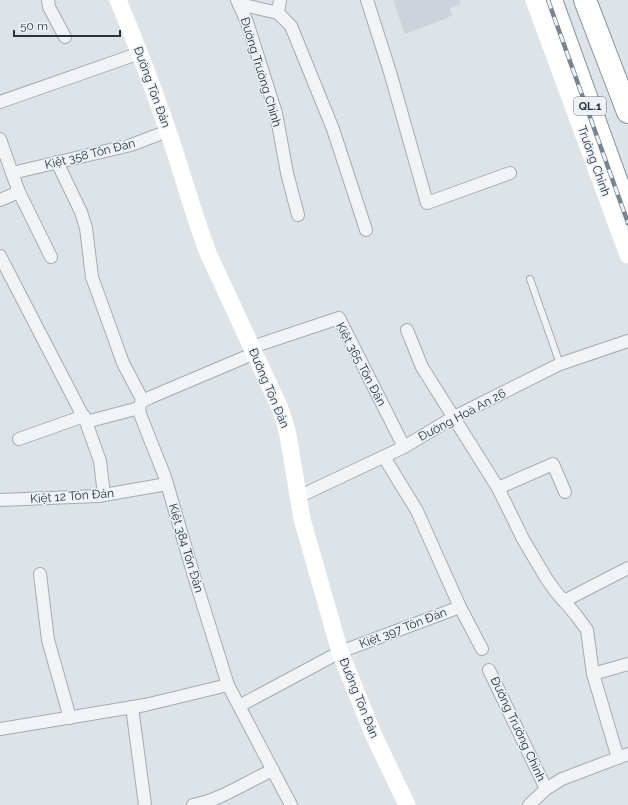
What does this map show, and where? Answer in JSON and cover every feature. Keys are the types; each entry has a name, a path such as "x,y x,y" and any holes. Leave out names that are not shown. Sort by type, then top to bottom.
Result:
{"highway":[{"name":"QL.1","path":"551,0 628,212"},
{"name":"QL.1","path":"585,0 628,112"}],"street":[{"path":"48,0 49,7 65,37"},
{"name":"Đường Tôn Đản","path":"118,0 140,53 168,131 208,253 279,406 288,435 307,540 340,652 374,736 407,805"},
{"path":"278,13 280,0"},
{"path":"367,0 390,72 427,203 510,173"},
{"name":"Trường Chinh","path":"534,0 628,255"},
{"path":"238,2 278,13 291,26 330,121 366,230"},
{"name":"Đường Trường Chinh","path":"238,2 247,22 276,113 287,172 298,215"},
{"path":"0,102 140,53"},
{"name":"Kiệt 358 Tôn Đản","path":"12,173 131,145 168,131"},
{"path":"0,139 19,192 51,256"},
{"path":"57,162 81,212 86,228 92,277 123,363 141,404"},
{"path":"0,200 19,192"},
{"path":"0,256 85,419 100,460 104,495"},
{"name":"Kiệt 365 Tôn Đản","path":"253,350 339,318 404,447"},
{"name":"Đường Trường Chinh","path":"408,330 422,367 498,488 523,539 546,578 587,630 593,674 623,756 562,779 546,789 530,805"},
{"name":"Đường Hoà An 26","path":"298,497 404,447 454,417 560,364 628,341"},
{"path":"20,439 141,404 253,350"},
{"name":"Kiệt 384 Tôn Đản","path":"141,404 140,414 165,477 228,685 291,805"},
{"path":"384,457 417,511 460,607 482,649"},
{"path":"498,488 553,464 565,492"},
{"name":"Kiệt 12 Tôn Đản","path":"0,500 104,495 167,484"},
{"path":"564,601 628,568"},
{"path":"40,574 48,640 70,718"},
{"name":"Kiệt 397 Tôn Đản","path":"239,706 340,652 460,607"},
{"path":"593,674 628,664"},
{"name":"Đường Trường Chinh","path":"489,670 546,789"},
{"path":"0,729 132,707 228,685"},
{"path":"132,707 145,805"},
{"path":"193,805 202,804 219,797 272,770"}],"lane":[{"path":"530,279 560,364"}],"shaded area":[{"path":"393,0 459,0 461,4 450,8 452,15 445,19 405,34"}],"railway":[{"path":"548,0 628,223"}]}
